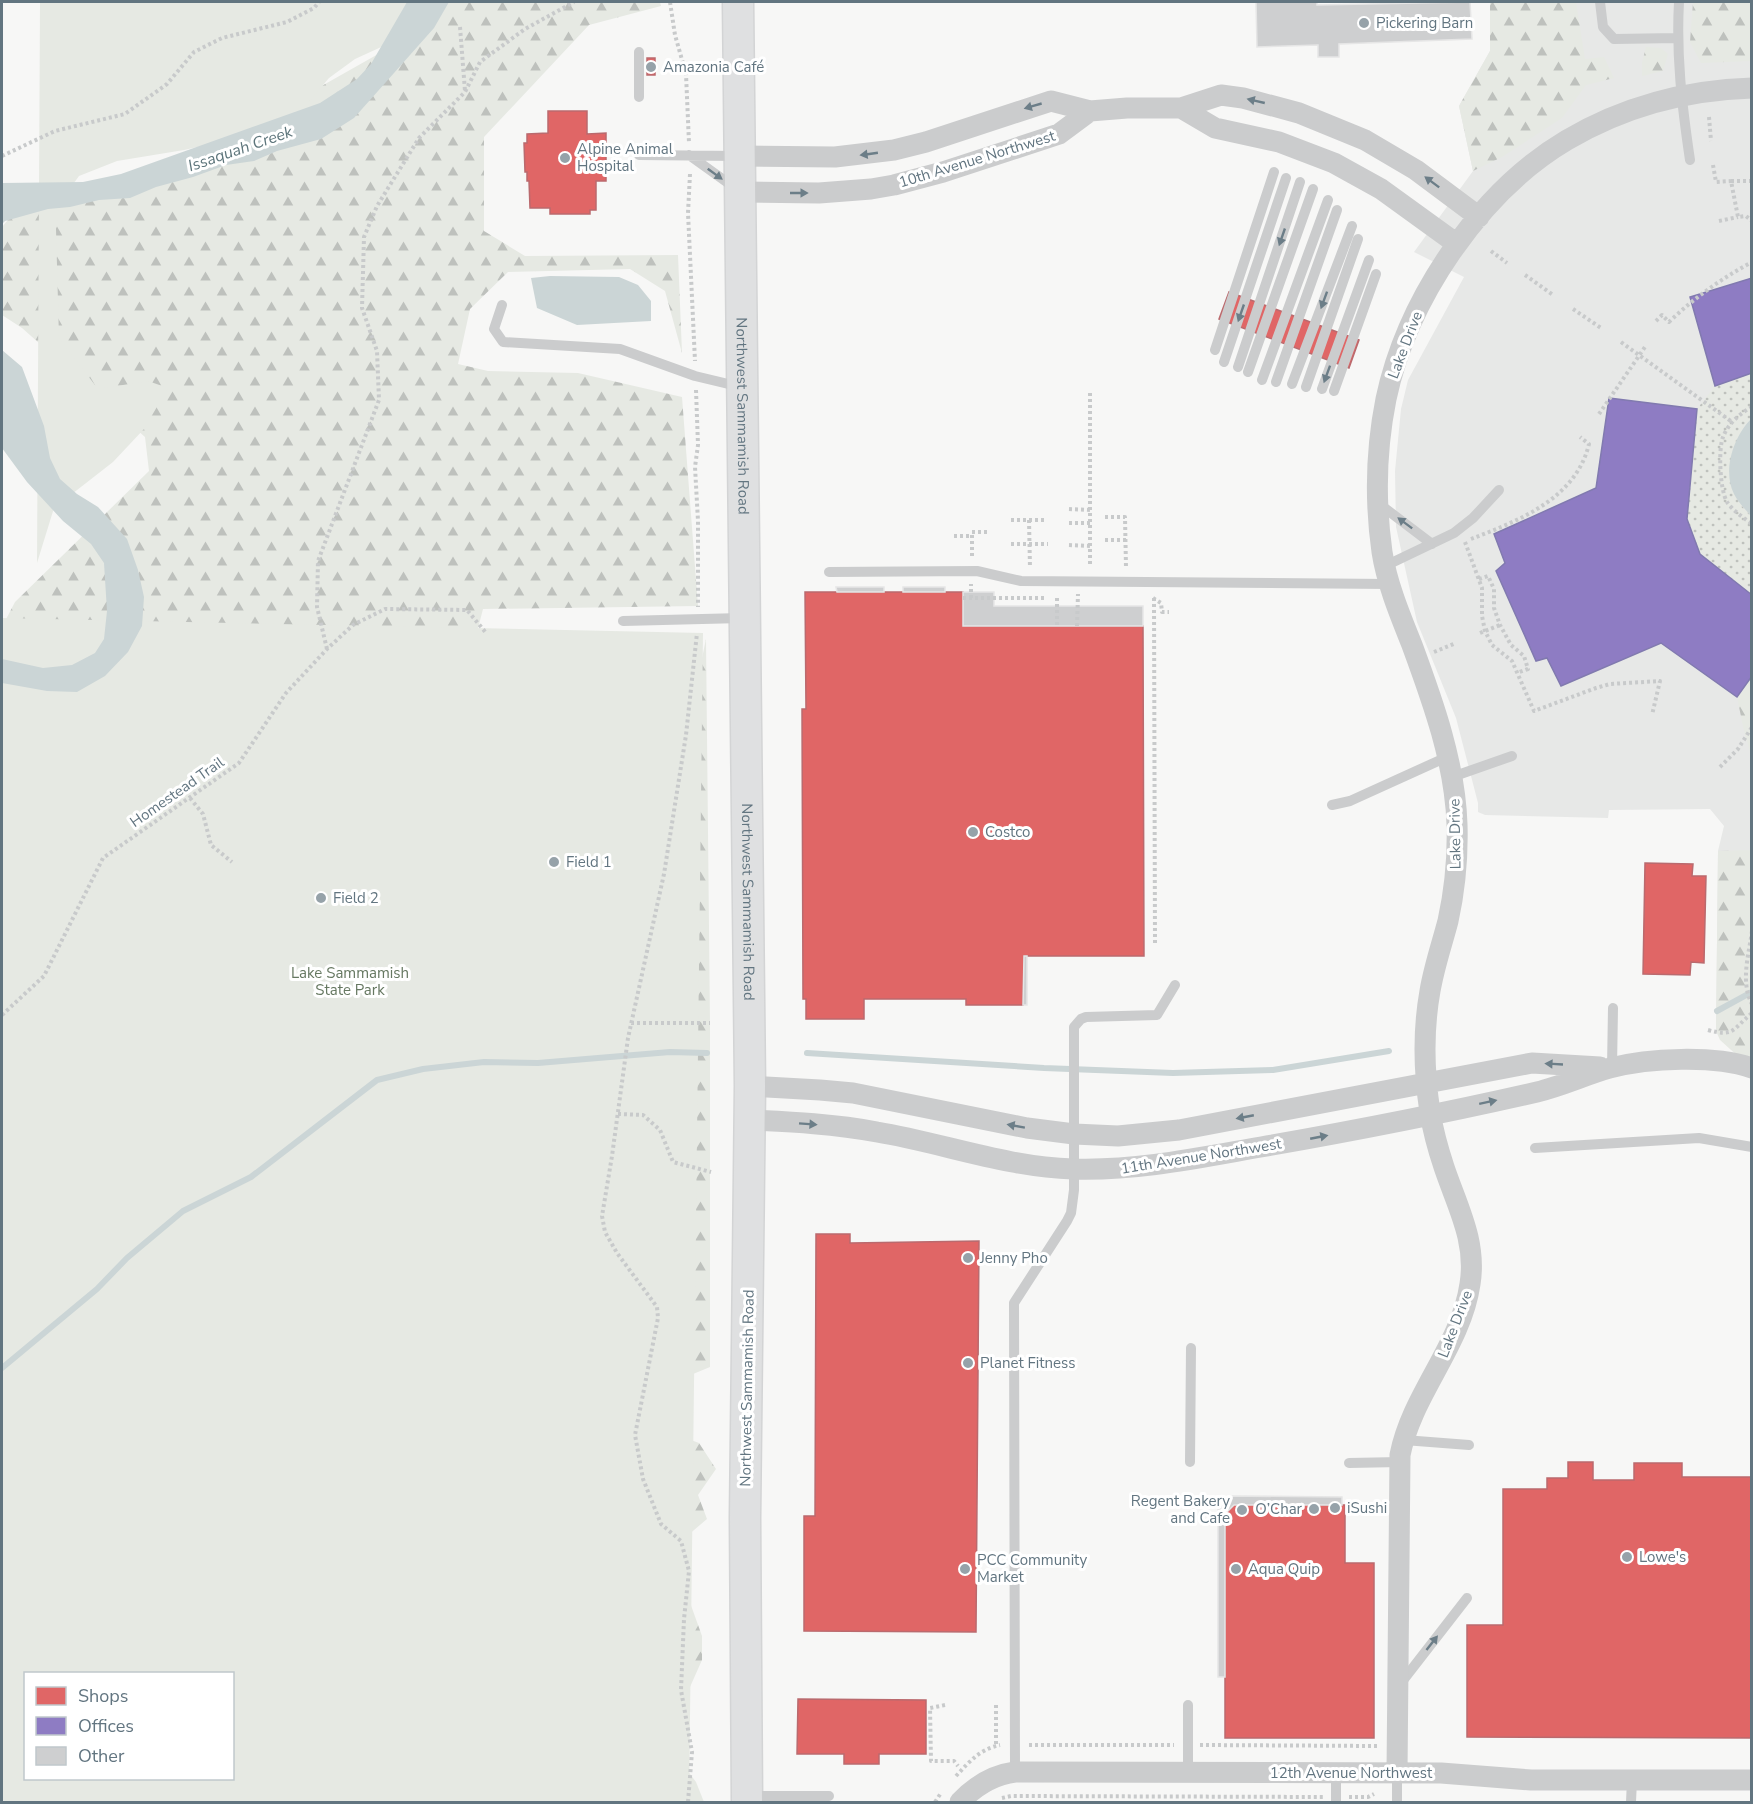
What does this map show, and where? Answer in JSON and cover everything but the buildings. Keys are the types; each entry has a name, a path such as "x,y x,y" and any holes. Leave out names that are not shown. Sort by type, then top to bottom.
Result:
{"main road":[{"name":"Northwest Sammamish Road","path":"738,2 750,1086 746,1518 747,1799"}],"street":[{"name":"Lake Drive","path":"1397,1773 1400,1462 1408,1425 1458,1323 1470,1289 1472,1268 1467,1230 1442,1163 1430,1115 1425,1054 1430,992 1452,898 1457,855 1457,815 1450,767 1424,678 1387,575 1378,503 1381,431 1386,400 1406,336 1423,299 1457,244 1479,217 1521,175 1563,142 1612,118 1680,96 1705,91 1752,88"},
{"name":"10th Avenue Northwest","path":"740,156 835,157 894,150 926,142 1051,101 1089,111 1143,107 1181,108 1221,95 1277,106 1323,122 1388,152 1479,217"},
{"name":"10th Avenue Northwest","path":"1181,108 1215,128 1279,142 1334,163 1381,189 1457,244"},
{"name":"10th Avenue Northwest","path":"740,192 819,193 894,185 943,172 1059,134 1089,111"},
{"name":"11th Avenue Northwest","path":"750,1120 846,1127 879,1132 1013,1163 1074,1169 1124,1168 1169,1163 1430,1115 1540,1091 1612,1068 1663,1060 1693,1059 1725,1061 1752,1068"},
{"name":"11th Avenue Northwest","path":"750,1086 853,1094 911,1104 974,1119 1074,1134 1118,1136 1179,1130 1532,1063 1612,1068"},
{"name":"12th Avenue Northwest","path":"960,1803 984,1782 998,1775 1015,1772 1441,1773 1531,1780 1752,1780"}],"lane":[{"path":"1600,2 1603,27 1614,39 1677,38"},
{"path":"1679,2 1677,38 1680,96 1690,160"},
{"path":"639,52 639,97"},
{"name":"10th Avenue Northwest","path":"639,155 740,156"},
{"path":"689,155 740,192"},
{"path":"1215,350 1274,172"},
{"path":"1224,362 1286,177"},
{"path":"1300,182 1243,370 1313,189"},
{"path":"1262,380 1328,200"},
{"path":"1276,382 1337,210"},
{"path":"1292,384 1352,226"},
{"path":"1306,387 1358,239"},
{"path":"1322,389 1369,260"},
{"path":"1334,391 1376,274"},
{"path":"502,305 494,329 503,342 620,349 695,376 744,388"},
{"path":"829,572 977,571 1021,581 1387,575 1432,544 1454,533 1473,518 1499,490"},
{"path":"1378,503 1432,544"},
{"path":"623,621 746,618"},
{"path":"1332,805 1450,767 1512,756"},
{"path":"1015,1772 1014,1303 1060,1234 1071,1213 1074,1169 1073,1031 1077,1023 1086,1017 1157,1015 1175,985"},
{"path":"1612,1068 1613,1008"},
{"path":"1535,1148 1699,1138 1752,1147"},
{"path":"1190,1462 1191,1348"},
{"path":"1404,1440 1468,1445"},
{"path":"1348,1463 1400,1462"},
{"path":"1397,1688 1467,1598"},
{"path":"1188,1705 1188,1773"},
{"path":"1336,1773 1336,1800"},
{"path":"1397,1773 1397,1803"},
{"path":"1631,1803 1632,1780"},
{"path":"747,1799 829,1796"}],"path":[{"path":"2,156 55,131 126,114 167,84 194,52 222,38 287,22 315,8 319,2"},
{"path":"327,649 317,607 318,561 379,400 376,351 362,308 364,237 377,207 419,138 465,92 480,62 525,29 574,2"},
{"path":"669,2 686,74 689,142"},
{"path":"460,27 465,92"},
{"path":"1709,117 1711,141"},
{"path":"1713,165 1716,182 1752,181"},
{"path":"1731,181 1738,217"},
{"path":"1719,221 1746,216 1752,221"},
{"path":"1491,251 1507,263"},
{"path":"1656,321 1662,315 1669,322 1716,282 1752,262"},
{"path":"1525,275 1553,295"},
{"path":"1573,309 1600,328"},
{"path":"1621,342 1732,422"},
{"path":"1599,414 1645,347"},
{"path":"1089,393 1090,566"},
{"path":"1752,407 1732,422 1723,437 1721,451 1723,489 1728,503 1752,524"},
{"path":"1580,437 1590,444 1583,463 1568,485 1529,514 1465,542 1482,588 1482,616 1485,631 1492,645 1512,661 1534,711 1610,684 1660,681 1652,715"},
{"path":"1069,509 1090,510"},
{"path":"1105,517 1125,517 1126,567"},
{"path":"1011,520 1047,520"},
{"path":"1029,520 1030,568"},
{"path":"1069,523 1090,523"},
{"path":"972,556 972,532 990,532"},
{"path":"954,536 972,536"},
{"path":"1105,540 1126,540"},
{"path":"1011,544 1048,544"},
{"path":"1069,545 1090,546"},
{"path":"1479,579 1488,576 1494,589 1494,608 1500,625 1511,645 1524,656 1528,669 1517,673"},
{"path":"971,582 971,598"},
{"path":"963,598 1067,598"},
{"path":"1057,598 1057,626"},
{"path":"1077,626 1077,598 1087,598"},
{"path":"1144,598 1154,598 1161,603 1162,612 1169,612"},
{"path":"1154,598 1155,944"},
{"name":"Homestead Trail","path":"2,1016 44,976 103,858 239,764 286,693 353,625 385,609 467,610 487,634"},
{"path":"1480,633 1500,625"},
{"path":"1433,652 1456,643"},
{"path":"1720,767 1738,749 1752,727"},
{"path":"190,798 203,814 211,845 232,862"},
{"path":"1751,1003 1747,991 1746,963 1752,931"},
{"path":"1708,1030 1727,1034 1752,1013"},
{"path":"631,1023 710,1023"},
{"path":"628,1038 602,1216 605,1232 617,1253 657,1307 658,1318 635,1435 643,1479 661,1524 681,1541 689,1571 684,1618 681,1690 692,1752 688,1803"},
{"path":"618,1114 643,1115 660,1130 673,1162 711,1172"},
{"path":"945,1705 930,1708 931,1761 954,1761 958,1766"},
{"path":"996,1705 996,1746"},
{"path":"996,1800 1011,1796 1336,1800 1368,1797 1375,1792 1376,1788"}],"shaded area":[{"path":"1490,2 1751,2 1751,1045 1716,1031 1718,851 1724,826 1710,809 1609,810 1608,818 1485,815 1478,812 1478,803 1456,718 1417,622 1396,527 1395,471 1401,409 1408,380 1464,277 1414,252 1473,171 1459,106 1490,51"}],"green space":[{"path":"40,2 437,2 390,43 355,59 329,78 302,110 242,137 184,150 117,161 79,176 60,202 56,229 59,338 98,389 148,381 168,388 144,429 113,462 54,508 37,563"},
{"name":"Lake Sammamish State Park","path":"429,2 660,2 661,6 589,25 484,137 484,231 525,256 678,255 682,353 665,291 630,269 508,272 470,309 458,364 488,371 578,373 682,397 698,606 483,609 474,644 696,687 706,639 710,1023 710,1367 669,1384 680,1436 699,1443 716,1469 698,1495 707,1519 687,1536 679,1572 702,1636 702,1660 690,1687 678,1758 696,1782 704,1802 2,1802 2,627 15,602 149,471 145,437 22,328 2,315 2,227 12,215 191,160 410,36"},
{"path":"1490,2 1576,2 1585,59 1604,57 1614,78 1586,85 1562,118 1502,157 1473,171 1459,106 1490,51"},
{"path":"1693,2 1751,2 1751,61 1701,63 1690,42"},
{"path":"1646,47 1661,48 1668,54 1663,71 1642,76"},
{"path":"1751,373 1751,419 1744,426 1742,506 1751,516 1751,595 1700,554 1687,519 1697,409 1715,386"},
{"name":"Lake Sammamish State Park","path":"2,618 703,633 689,1802 2,1802"},
{"path":"1751,676 1751,755 1737,697"},
{"path":"1751,850 1751,1068 1720,1040 1716,1031 1718,851"}],"water":[{"name":"Issaquah Creek","path":"407,2 449,2 434,28 354,118 321,139 277,151 254,161 226,165 156,187 130,198 99,200 70,207 48,209 5,221 2,224 2,183 83,182 121,174 320,103 357,79 371,64"},
{"path":"619,277 638,285 651,301 651,321 577,325 537,308 531,278"},
{"path":"2,350 22,367 44,426 50,458 60,479 77,494 98,507 127,539 138,570 144,597 142,626 128,652 105,676 77,692 47,691 2,683 2,659 43,668 72,665 95,653 104,639 107,611 104,563 91,544 63,521 27,482 2,448"},
{"path":"1751,419 1751,516 1734,494 1729,475 1735,444"}],"waterway":[{"path":"1717,1011 1752,992"},
{"path":"807,1053 1044,1068 1173,1073 1273,1070 1389,1051"},
{"path":"2,1368 97,1289 127,1258 183,1211 251,1177 377,1080 423,1069 484,1062 538,1063 670,1052 707,1053"}],"place":[{"name":"Pickering Barn","path":"1364,23"},
{"name":"Amazonia Café","path":"651,67"},
{"name":"Alpine Animal Hospital","path":"565,158"},
{"name":"Costco","path":"973,832"},
{"name":"Field 1","path":"554,862"},
{"name":"Field 2","path":"321,898"},
{"name":"Jenny Pho","path":"968,1258"},
{"name":"Planet Fitness","path":"968,1363"},
{"name":"iSushi","path":"1335,1508"},
{"name":"O’Char","path":"1314,1509"},
{"name":"Regent Bakery and Cafe","path":"1242,1510"},
{"name":"Lowe's","path":"1627,1557"},
{"name":"PCC Community Market","path":"965,1569"},
{"name":"Aqua Quip","path":"1236,1569"}]}
